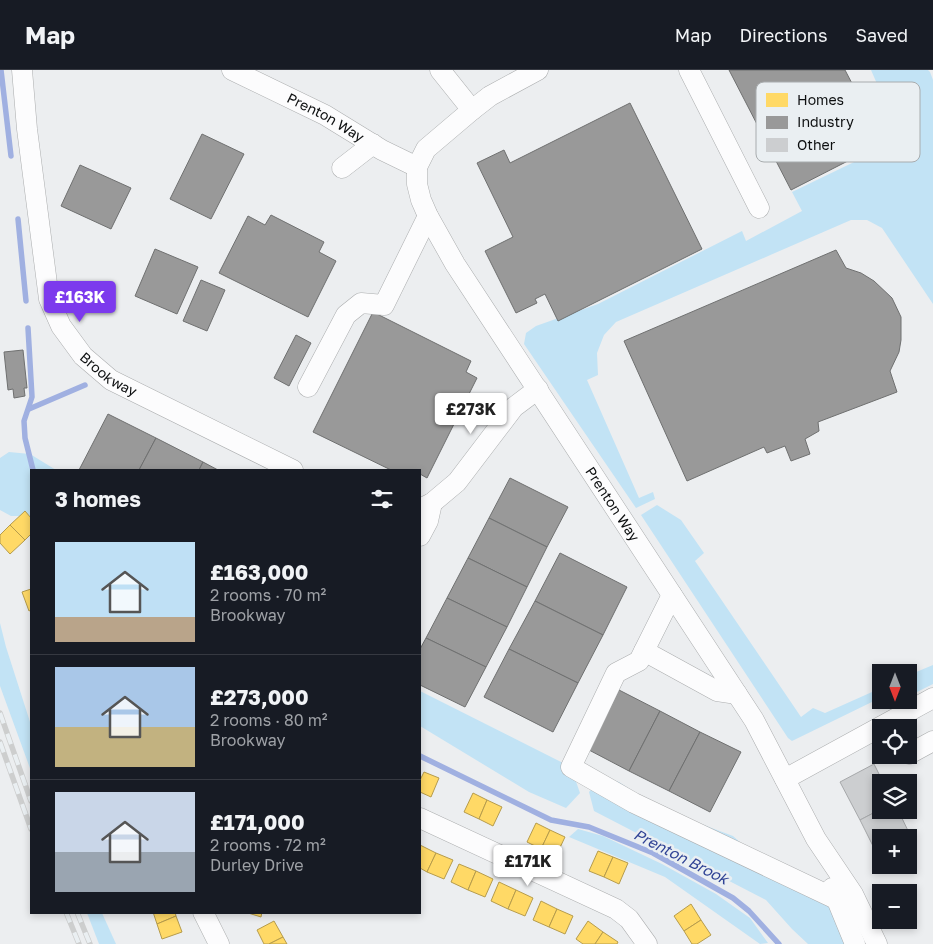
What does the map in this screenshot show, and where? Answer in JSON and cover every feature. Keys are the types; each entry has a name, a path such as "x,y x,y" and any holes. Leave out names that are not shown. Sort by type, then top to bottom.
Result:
{"street":[{"name":"Brookway","path":"22,70 27,129 49,299 61,326 83,356 111,380 291,469"},
{"name":"Prenton Way","path":"232,70 324,115 417,168 417,184 421,200 455,264 754,720 816,839 853,894 877,944"},
{"path":"440,70 472,110"},
{"path":"417,168 426,149 472,110 490,96 538,70"},
{"path":"689,70 759,208"},
{"path":"342,168 373,144"},
{"path":"308,387 346,315 361,303 384,305 428,216"},
{"path":"421,534 428,521 426,506 457,482 514,407 538,389"},
{"path":"672,595 639,661 616,673 570,767 634,803 836,899"},
{"path":"644,651 717,691 737,694"},
{"path":"785,779 933,698"},
{"path":"917,750 933,741"},
{"path":"421,818 616,909 629,919 647,944"},
{"name":"Prenton Way","path":"816,839 836,899 855,944"},
{"path":"205,914 219,944"}],"shaded area":[{"path":"871,70 928,70 933,80 933,304 882,228 867,220 851,220 616,322 604,335 597,353 598,375 587,380 639,498 653,492 655,499 636,508 524,344 526,333 536,326 598,304 742,231 746,241 802,211 792,192 854,162 920,162 920,82 876,82"},
{"path":"9,452 30,454 54,469 30,469 30,516 11,516 0,510 0,458"},
{"path":"657,505 681,520 704,553 695,561 801,717 813,708 825,713 872,692 872,702 792,741 788,738 641,515"},
{"path":"0,623 30,722 30,768 0,686"},
{"path":"933,665 933,684 918,692 918,671"},
{"path":"421,692 571,767 580,793 566,808 529,792 421,727"},
{"path":"602,777 619,782 670,816 701,824 733,836 759,859 820,889 852,944 808,944 766,900 594,811 589,792"},
{"path":"578,829 603,836 662,864 716,894 750,918 768,943 760,944 665,877 569,837"},
{"path":"87,914 102,914 116,944 99,944"}],"building: Homes":[{"path":"25,511 30,517 30,535 25,540 10,525"},
{"path":"10,525 25,540 10,554 0,543 0,535"},
{"path":"30,589 29,611 22,592"},
{"path":"424,772 439,778 431,797 421,792 421,778"},
{"path":"473,793 487,800 479,819 464,812"},
{"path":"487,800 502,807 493,826 479,819"},
{"path":"536,823 550,830 541,849 527,842"},
{"path":"550,830 565,837 556,856 541,849"},
{"path":"421,846 436,853 427,872 421,869"},
{"path":"598,851 613,857 604,877 589,871"},
{"path":"436,853 453,860 444,879 427,872"},
{"path":"613,857 628,863 619,884 604,877"},
{"path":"459,864 476,871 468,890 451,882"},
{"path":"476,871 493,879 485,897 468,890"},
{"path":"499,882 516,890 508,909 491,901"},
{"path":"516,890 533,898 525,916 508,909"},
{"path":"541,901 557,909 549,927 533,920"},
{"path":"691,904 701,920 684,931 674,916"},
{"path":"557,909 573,916 565,934 549,927"},
{"path":"154,914 176,914 176,916 157,924"},
{"path":"176,916 182,932 162,939 157,924"},
{"path":"701,920 711,935 697,944 692,944 684,931"},
{"path":"274,921 283,937 269,944 264,944 257,930"},
{"path":"588,921 603,932 595,944 583,944 576,939"},
{"path":"603,932 618,942 617,944 595,944"},
{"path":"283,937 287,944 269,944"}],"building: Industry":[{"path":"729,70 845,70 851,82 756,82 756,122"},
{"path":"630,103 702,249 558,321 545,294 535,299 537,303 516,313 485,251 513,237 477,163 504,150 510,163"},
{"path":"202,134 244,154 211,219 170,199"},
{"path":"777,162 846,162 791,190"},
{"path":"80,165 131,188 111,229 61,206"},
{"path":"271,215 324,242 319,252 336,261 308,317 219,273 248,216 265,225"},
{"path":"155,249 198,267 177,314 135,296"},
{"path":"836,250 846,268 861,273 874,281 892,298 901,317 899,352 890,371 897,392 818,422 819,431 805,439 810,454 791,461 785,446 767,453 764,447 687,481 624,341"},
{"path":"201,280 225,290 207,331 183,321"},
{"path":"373,312 471,361 466,372 477,378 427,478 421,475 421,469 389,469 313,432"},
{"path":"296,335 311,343 289,386 274,378"},
{"path":"23,350 27,388 24,388 25,396 14,398 13,389 8,390 4,352"},
{"path":"108,414 156,438 140,469 80,469"},
{"path":"156,438 203,462 200,469 140,469"},
{"path":"203,462 216,469 200,469"},
{"path":"510,478 568,507 547,547 489,518"},
{"path":"489,518 547,547 527,587 468,558"},
{"path":"560,553 627,587 603,635 535,601"},
{"path":"468,558 527,587 507,627 447,598"},
{"path":"447,598 507,627 486,667 426,638"},
{"path":"535,601 603,635 578,683 509,649"},
{"path":"426,638 486,667 465,707 421,685 421,647"},
{"path":"509,649 578,683 553,732 484,697"},
{"path":"619,690 660,711 629,771 589,750"},
{"path":"660,711 700,732 669,791 629,771"},
{"path":"700,732 741,752 710,812 669,791"}],"building: Other":[{"path":"874,764 879,774 872,774 872,814 860,820 840,782"},
{"path":"872,814 872,819 902,819 907,829 872,829 872,844 860,820"}],"waterway":[{"name":"Prenton Brook","path":"1,70 11,156"},
{"name":"Prenton Brook","path":"18,219 26,301"},
{"name":"Prenton Brook","path":"28,328 32,397 24,421 25,438 33,469"},
{"path":"29,409 85,385"},
{"name":"Prenton Brook","path":"421,756 551,820 589,827 653,853 733,898 749,911 779,944"}],"railway":[{"path":"0,713 30,798"},
{"path":"0,742 30,826"},
{"path":"67,914 79,944"},
{"path":"78,914 90,944"}]}
